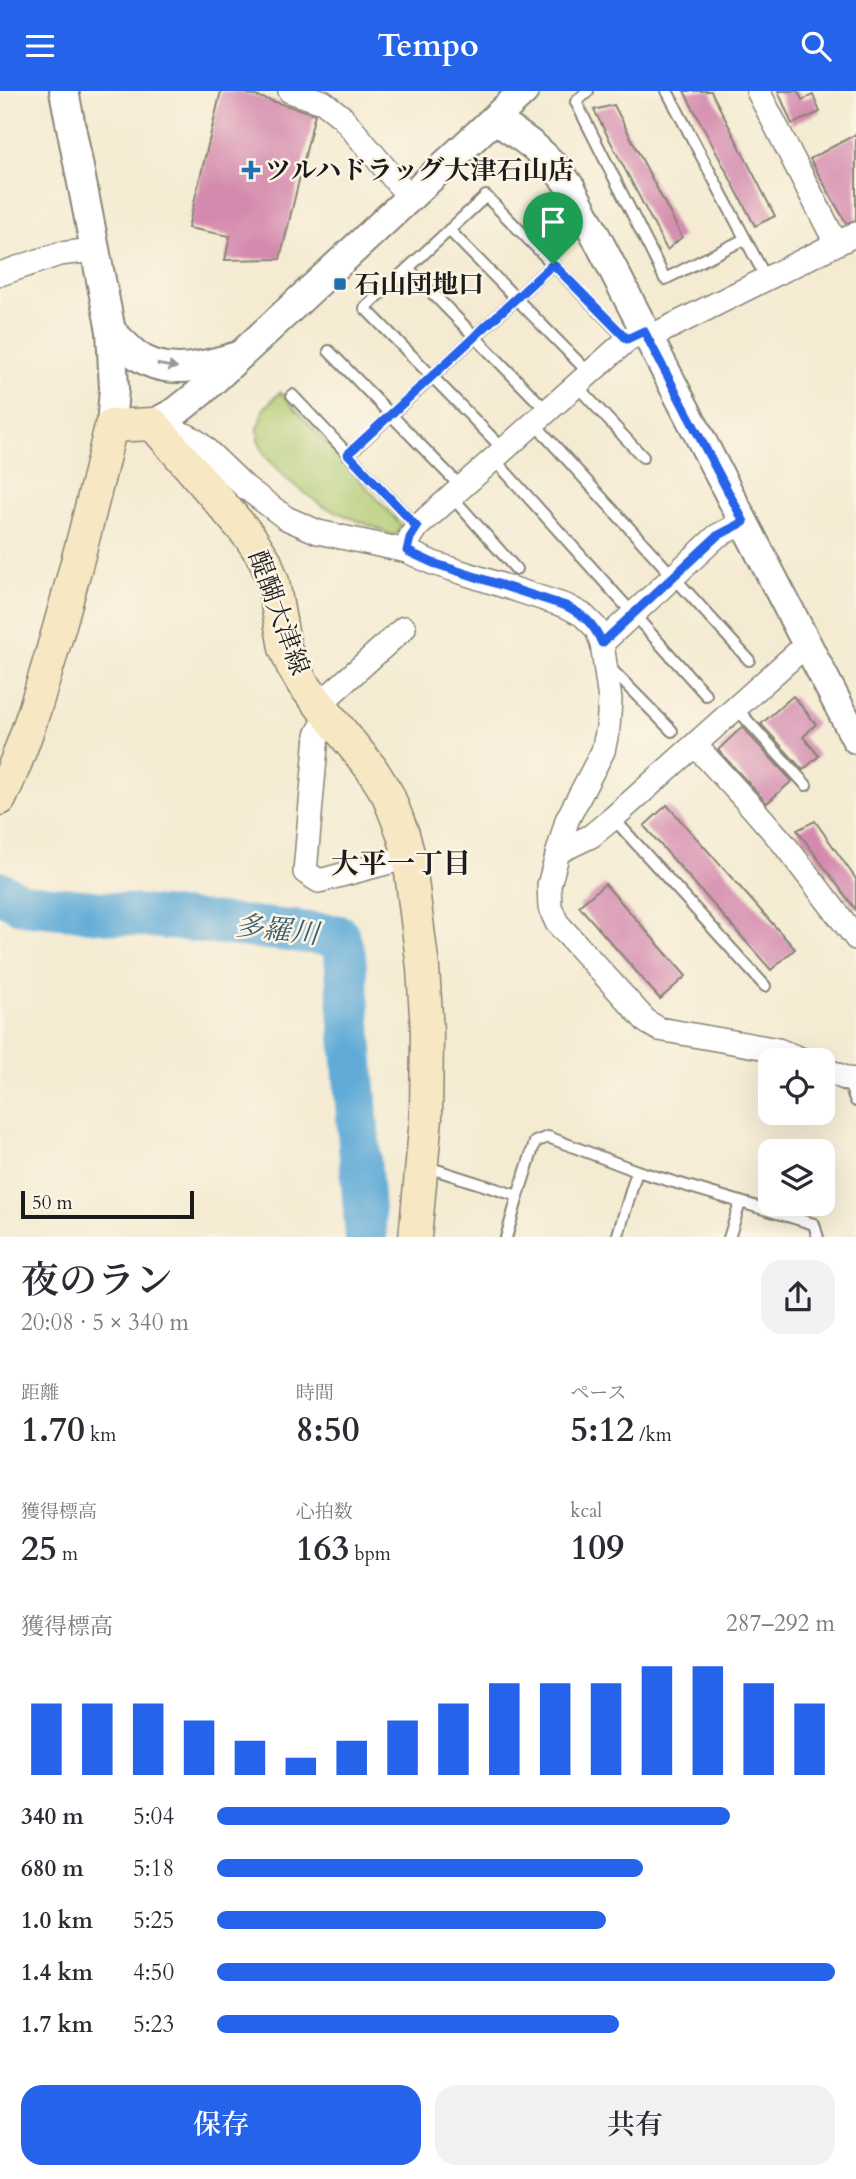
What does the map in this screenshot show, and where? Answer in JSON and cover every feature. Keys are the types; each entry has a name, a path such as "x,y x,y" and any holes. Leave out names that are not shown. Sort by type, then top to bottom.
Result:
{"main road":[{"path":"0,799 28,734 86,529 111,426 153,424"},
{"name":"醍醐大津線","path":"153,424 250,537 265,560 273,582 289,657 303,684 371,768 388,795 403,834 409,857 423,968 427,1032 426,1118 415,1237"}],"street":[{"path":"64,91 111,331 114,389 111,426"},
{"path":"290,91 323,102 342,117 410,198"},
{"path":"153,424 177,411 241,355 523,91"},
{"path":"407,551 410,538 417,527 583,380 640,336 846,239 758,91"},
{"path":"494,119 527,140 556,166 571,188 640,336 744,522 856,739"},
{"path":"0,274 59,254 94,250"},
{"path":"111,331 136,355 162,367 175,369 204,366 241,355"},
{"path":"153,424 188,436 198,443 245,487 285,518 318,532 407,551 433,563 566,606 583,615 596,628 604,653 610,700 608,728 603,751 567,820 549,885 550,907 557,923 647,1022 659,1028 762,1048"},
{"path":"604,653 633,614 673,576 717,536 744,522"},
{"path":"404,628 324,709 317,735 305,871 319,881 409,857"},
{"path":"558,852 591,836 613,818 807,645"},
{"path":"695,745 784,844 856,938"}],"lane":[{"path":"588,91 576,102 665,279 745,239"},
{"path":"667,91 766,278"},
{"path":"640,336 553,264 486,196 365,308 432,376 633,614 706,695"},
{"path":"449,230 516,298 643,457"},
{"path":"348,454 553,264"},
{"path":"408,268 474,337 673,576 749,660"},
{"path":"329,351 391,415 516,569"},
{"path":"292,395 417,527"},
{"path":"604,653 672,731"},
{"path":"736,708 806,785"},
{"path":"613,818 765,986"},
{"path":"851,1080 856,1101"},
{"path":"506,1237 535,1142 548,1137 637,1171 814,1224 818,1237"},
{"path":"422,1165 518,1196"},
{"path":"617,1237 637,1171"},
{"path":"729,1237 740,1203"}],"green space":[{"path":"280,392 402,526 395,536 322,506 288,480 266,457 258,440 258,428 263,410"}],"building":[{"name":"ツルハドラッグ大津石山店","path":"221,91 239,91 315,114 280,259 225,260 230,236 188,228"},
{"path":"684,91 711,91 775,216 755,226"},
{"path":"778,91 798,91 802,100 813,95 820,112 792,124"},
{"path":"614,105 682,237 667,250 594,110"},
{"path":"856,134 856,220 846,223 810,159"},
{"path":"793,696 816,724 803,737 819,756 803,770 761,724"},
{"path":"742,727 792,781 767,803 718,750"},
{"path":"667,805 795,949 771,970 644,826"},
{"path":"815,821 856,879 856,910 797,830"},
{"path":"605,884 686,976 660,999 579,906"}],"waterway":[{"name":"多羅川","path":"0,892 23,904 339,936 345,955 366,1237"}],"place":[{"name":"ツルハドラッグ大津石山店","path":"251,170"},
{"name":"石山団地口","path":"340,284"}],"district":[{"name":"大平一丁目","path":"401,864"}],"route":[{"path":"553,264 627,339 644,331 744,522 717,536 602,643 596,628 583,615 566,606 433,563 407,551 410,538 417,527 348,454 553,264"}]}
